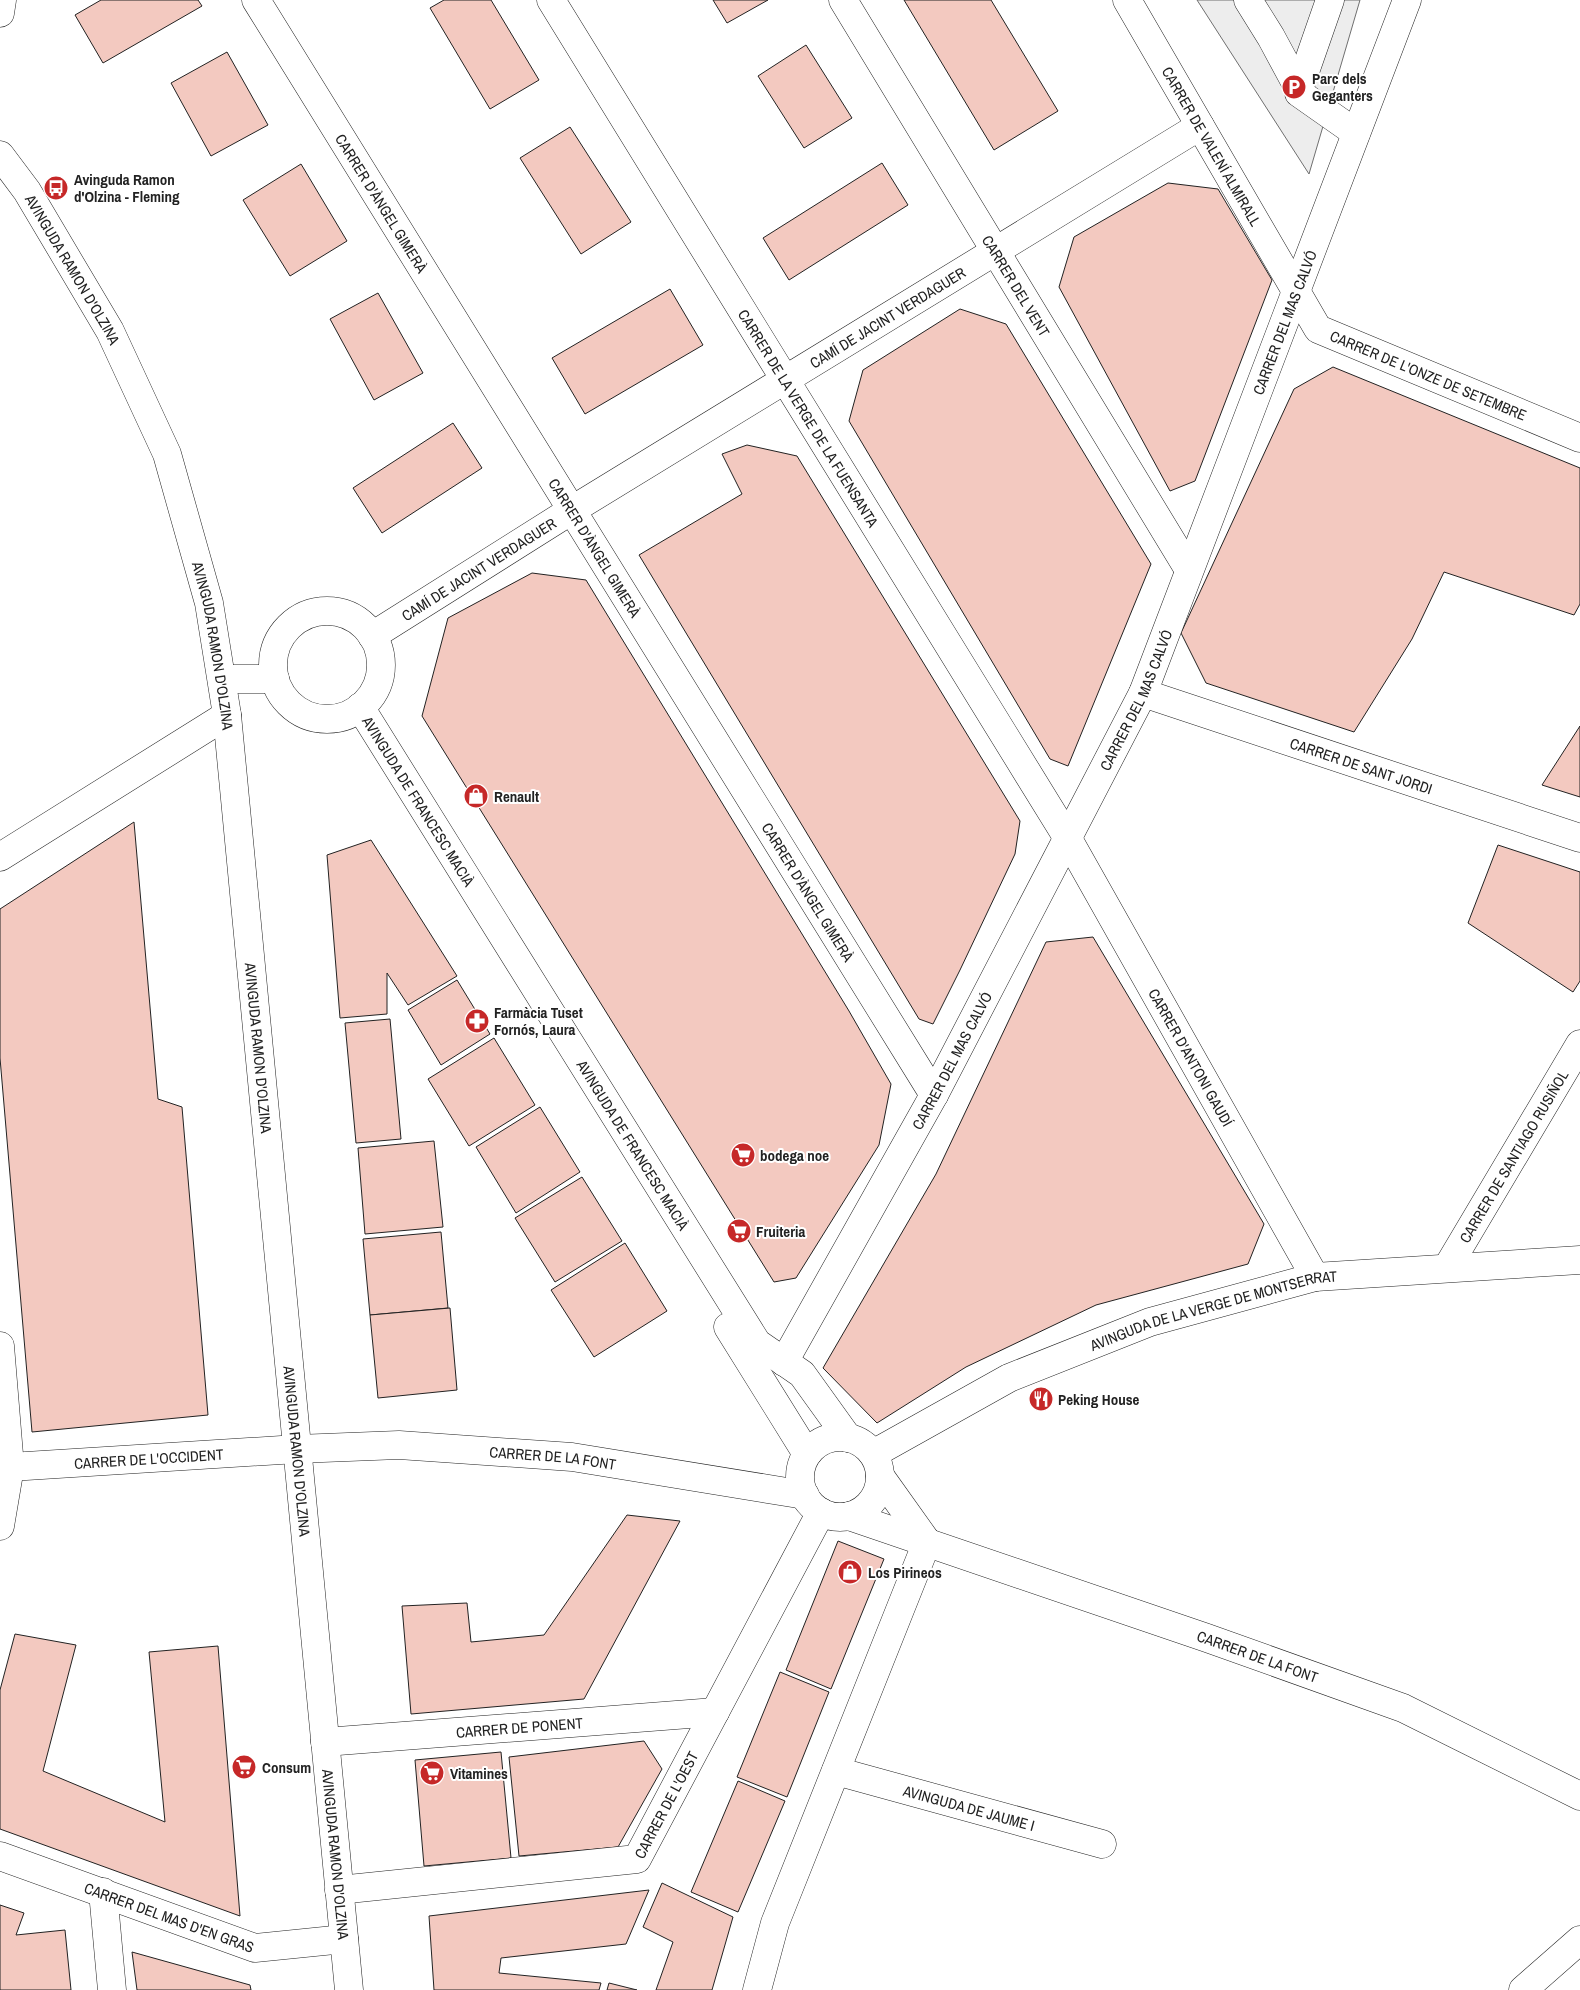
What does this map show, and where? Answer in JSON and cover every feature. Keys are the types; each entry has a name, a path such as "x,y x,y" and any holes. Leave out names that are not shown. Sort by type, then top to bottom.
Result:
{"street":[{"path":"0,14 2,0"},
{"name":"CARRER D'ÀNGEL GIMERÀ","path":"256,0 934,1095"},
{"name":"CARRER DE LA VERGE DE LA FUENSANTA","path":"551,0 1067,837"},
{"name":"CARRER DEL VENT","path":"843,0 1189,570"},
{"name":"CARRER DE VALENÍ ALMIRALL","path":"1126,0 1296,291"},
{"path":"1248,0 1271,37 1299,89 1299,93 1356,133"},
{"path":"1299,89 1330,0"},
{"name":"CARRER DEL MAS CALVÓ","path":"784,1362 934,1095 1142,693 1407,0"},
{"name":"CAMÍ DE JACINT VERDAGUER","path":"372,636 572,510 1200,126"},
{"name":"AVINGUDA RAMON D'OLZINA","path":"0,154 28,191 110,331 167,454 209,603 227,715 349,1990"},
{"name":"CARRER DE L'ONZE DE SETEMBRE","path":"1296,291 1318,328 1580,438"},
{"path":"330,611 346,615 361,623 372,636 379,650 378,682 371,696 353,711 328,719 310,716 295,708 282,695 275,679 273,662 277,646 285,631 297,619 313,613 330,611"},
{"path":"222,679 275,679"},
{"name":"CARRER DE SANT JORDI","path":"1142,693 1580,838"},
{"name":"AVINGUDA DE FRANCESC MACIÀ","path":"353,711 758,1343 802,1374 848,1438"},
{"name":"AVINGUDA DE FRANCESC MACIÀ","path":"353,711 807,1454"},
{"path":"0,857 227,715"},
{"name":"CARRER D'ANTONI GAUDÍ","path":"1067,837 1314,1277"},
{"name":"CARRER DE SANTIAGO RUSIÑOL","path":"1447,1268 1580,1044"},
{"name":"AVINGUDA DE LA VERGE DE MONTSERRAT","path":"877,1465 1009,1378 1150,1322 1314,1277 1580,1260"},
{"path":"0,1346 5,1467 0,1526"},
{"path":"757,1990 775,1923 927,1542 877,1465 858,1441 836,1437 825,1440 807,1454 802,1464 801,1485 813,1504 830,1516 849,1516 862,1511 872,1502 878,1490 877,1465"},
{"name":"CARRER DE LA FONT","path":"297,1449 399,1445 572,1457 813,1504"},
{"name":"CARRER DE L'OCCIDENT","path":"5,1467 297,1449"},
{"name":"CARRER DE L'OEST","path":"339,1890 637,1858 715,1712 813,1504"},
{"name":"CARRER DE LA FONT","path":"849,1516 1207,1638 1403,1708 1580,1796"},
{"name":"CARRER DE PONENT","path":"325,1742 715,1712"},
{"name":"AVINGUDA DE JAUME I","path":"836,1771 1102,1844"},
{"name":"CARRER DEL MAS D'EN GRAS","path":"0,1856 255,1948 344,1938"},
{"path":"103,1892 112,1990"},
{"path":"1524,1990 1575,1946"}],"shaded area":[{"name":"Parc dels Geganters","path":"1197,0 1360,0 1309,174"}],"building":[{"path":"101,0 198,0 202,6 103,63 75,15"},
{"path":"444,0 491,0 539,80 490,109 430,8"},
{"path":"713,0 768,0 727,23"},
{"path":"904,0 991,0 1058,111 994,150"},
{"path":"806,45 852,118 804,148 758,76"},
{"path":"227,52 268,125 211,156 171,83"},
{"path":"570,127 631,222 581,254 520,158"},
{"path":"882,163 908,205 789,280 763,238"},
{"path":"301,164 347,241 290,276 243,200"},
{"path":"1168,183 1218,189 1272,280 1195,481 1170,491 1059,287 1074,237"},
{"path":"670,289 703,345 585,414 552,358"},
{"path":"378,293 423,373 374,400 330,319"},
{"path":"960,309 1006,324 1151,564 1068,766 1050,759 849,421 863,370"},
{"path":"1333,367 1580,468 1580,604 1574,615 1444,572 1412,639 1354,732 1206,683 1181,633 1294,389"},
{"path":"453,423 482,468 382,533 353,488"},
{"path":"747,445 797,456 1020,821 1015,854 933,1024 919,1019 639,555 742,494 722,454"},
{"path":"532,573 586,580 849,1011 891,1084 879,1145 796,1278 774,1282 422,716 448,618"},
{"path":"1580,726 1580,797 1542,785"},
{"path":"134,822 158,1099 182,1107 208,1415 32,1432 0,1058 0,909"},
{"path":"371,840 457,976 408,1005 387,973 387,1014 340,1018 327,855"},
{"path":"1498,845 1580,872 1580,981 1573,992 1468,923"},
{"path":"1093,937 1264,1224 1248,1264 1096,1305 966,1367 877,1423 823,1368 936,1174 1046,942"},
{"path":"457,980 490,1034 441,1065 408,1010"},
{"path":"390,1019 401,1139 356,1143 345,1023"},
{"path":"494,1038 535,1105 469,1146 428,1079"},
{"path":"540,1107 580,1172 516,1213 476,1147"},
{"path":"434,1141 443,1227 365,1234 358,1148"},
{"path":"582,1177 622,1241 555,1282 515,1218"},
{"path":"441,1232 448,1308 370,1315 363,1239"},
{"path":"625,1243 667,1311 594,1357 551,1290"},
{"path":"450,1308 457,1390 378,1398 370,1315"},
{"path":"627,1515 680,1521 584,1699 411,1714 402,1606 467,1603 471,1642 544,1635"},
{"path":"838,1541 884,1559 831,1689 786,1670"},
{"path":"15,1634 76,1645 43,1771 165,1822 149,1652 218,1646 240,1916 0,1829 0,1690"},
{"path":"780,1672 829,1692 787,1797 737,1777"},
{"path":"644,1741 662,1769 618,1847 519,1856 509,1757"},
{"path":"501,1752 511,1858 424,1866 415,1760"},
{"path":"738,1781 785,1801 738,1912 691,1892"},
{"path":"662,1883 733,1917 712,1990 656,1990 673,1942 643,1927"},
{"path":"649,1890 626,1944 501,1958 499,1973 601,1983 599,1990 434,1990 429,1916"},
{"path":"0,1905 24,1913 16,1935 65,1930 71,1990 0,1990"},
{"path":"132,1952 250,1985 251,1990 137,1990"},
{"path":"609,1983 637,1990 607,1990"}],"place":[{"name":"Parc dels Geganters","path":"1294,87"},
{"name":"Avinguda Ramon d'Olzina - Fleming","path":"56,188"},
{"name":"Renault","path":"476,796"},
{"name":"Farmàcia Tuset Fornós, Laura","path":"477,1021"},
{"name":"bodega noe","path":"743,1155"},
{"name":"Fruiteria","path":"739,1231"},
{"name":"Peking House","path":"1041,1399"},
{"name":"Los Pirineos","path":"850,1572"},
{"name":"Consum","path":"244,1767"},
{"name":"Vitamines","path":"432,1773"}]}
